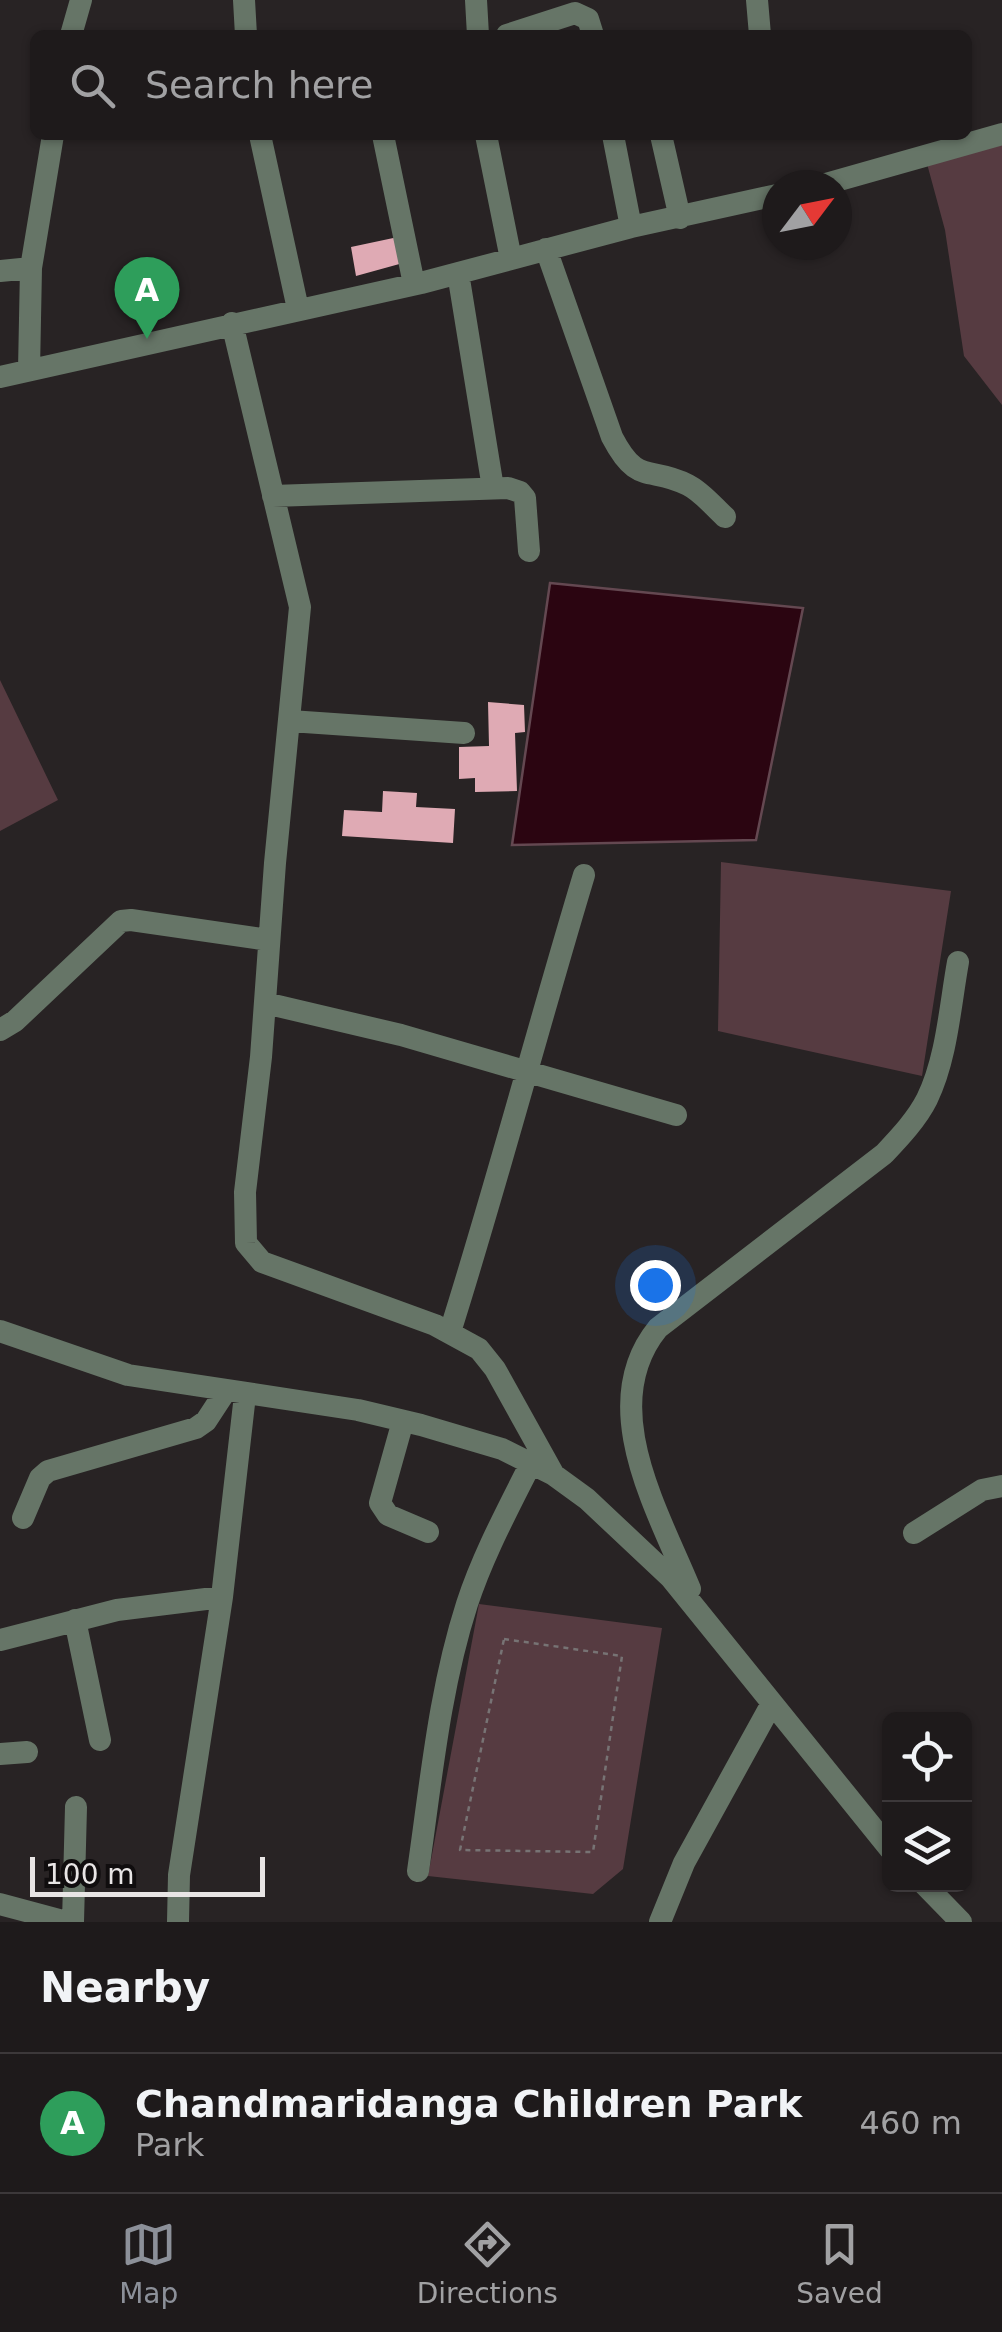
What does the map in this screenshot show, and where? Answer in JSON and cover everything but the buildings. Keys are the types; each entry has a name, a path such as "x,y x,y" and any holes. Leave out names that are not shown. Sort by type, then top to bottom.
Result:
{"street":[{"path":"73,30 81,0"},
{"path":"244,0 246,30"},
{"path":"476,0 478,30"},
{"path":"757,0 760,30"},
{"path":"521,30 558,17 587,17"},
{"path":"852,176 1002,134"},
{"path":"29,370 31,268 52,140"},
{"path":"261,140 298,309"},
{"path":"384,140 414,284"},
{"path":"487,140 511,259"},
{"path":"613,140 630,227"},
{"path":"662,140 680,218"},
{"path":"0,376 414,284 630,227 762,199"},
{"path":"546,249 621,456 643,473 689,485 725,517"},
{"path":"0,271 31,268"},
{"path":"458,273 493,488"},
{"path":"232,323 300,607 243,1227 251,1253 279,1269 450,1332 479,1349 496,1369 554,1475"},
{"path":"273,496 508,488 525,498 530,551"},
{"path":"290,721 464,733"},
{"path":"450,1332 584,875"},
{"path":"0,1030 16,1020 121,921 269,940"},
{"path":"700,1616 646,1483 630,1426 629,1409 647,1342 658,1328 862,1171 902,1134 926,1100 936,1074 958,962"},
{"path":"265,1002 401,1035 676,1115"},
{"path":"0,1331 128,1375 404,1420 502,1449 554,1475 586,1498 671,1578 882,1839"},
{"path":"23,1518 40,1478 48,1470 196,1428 235,1394"},
{"path":"178,1922 179,1875 222,1597 235,1394"},
{"path":"404,1420 380,1503 388,1516 428,1532"},
{"path":"418,1871 453,1653 489,1549 531,1463"},
{"path":"914,1533 982,1490 1002,1486"},
{"path":"0,1640 116,1610 222,1597"},
{"path":"75,1620 100,1740"},
{"path":"660,1922 684,1864 771,1705"},
{"path":"0,1754 27,1752"},
{"path":"0,1904 70,1922 76,1806"},
{"path":"932,1892 961,1922"}],"path":[{"path":"504,1638 622,1656 592,1852 460,1850 504,1638"}],"shaded area":[{"path":"1002,125 1002,405 964,356 945,230 923,149 953,140 972,140 972,134"},
{"path":"550,583 803,608 756,840 512,845"},
{"path":"0,680 58,800 0,831"},
{"path":"721,862 951,891 922,1076 718,1031"},
{"path":"479,1604 662,1628 623,1869 593,1894 428,1876"}],"place":[{"name":"Chandmaridanga Children Park","path":"147,339"}]}
